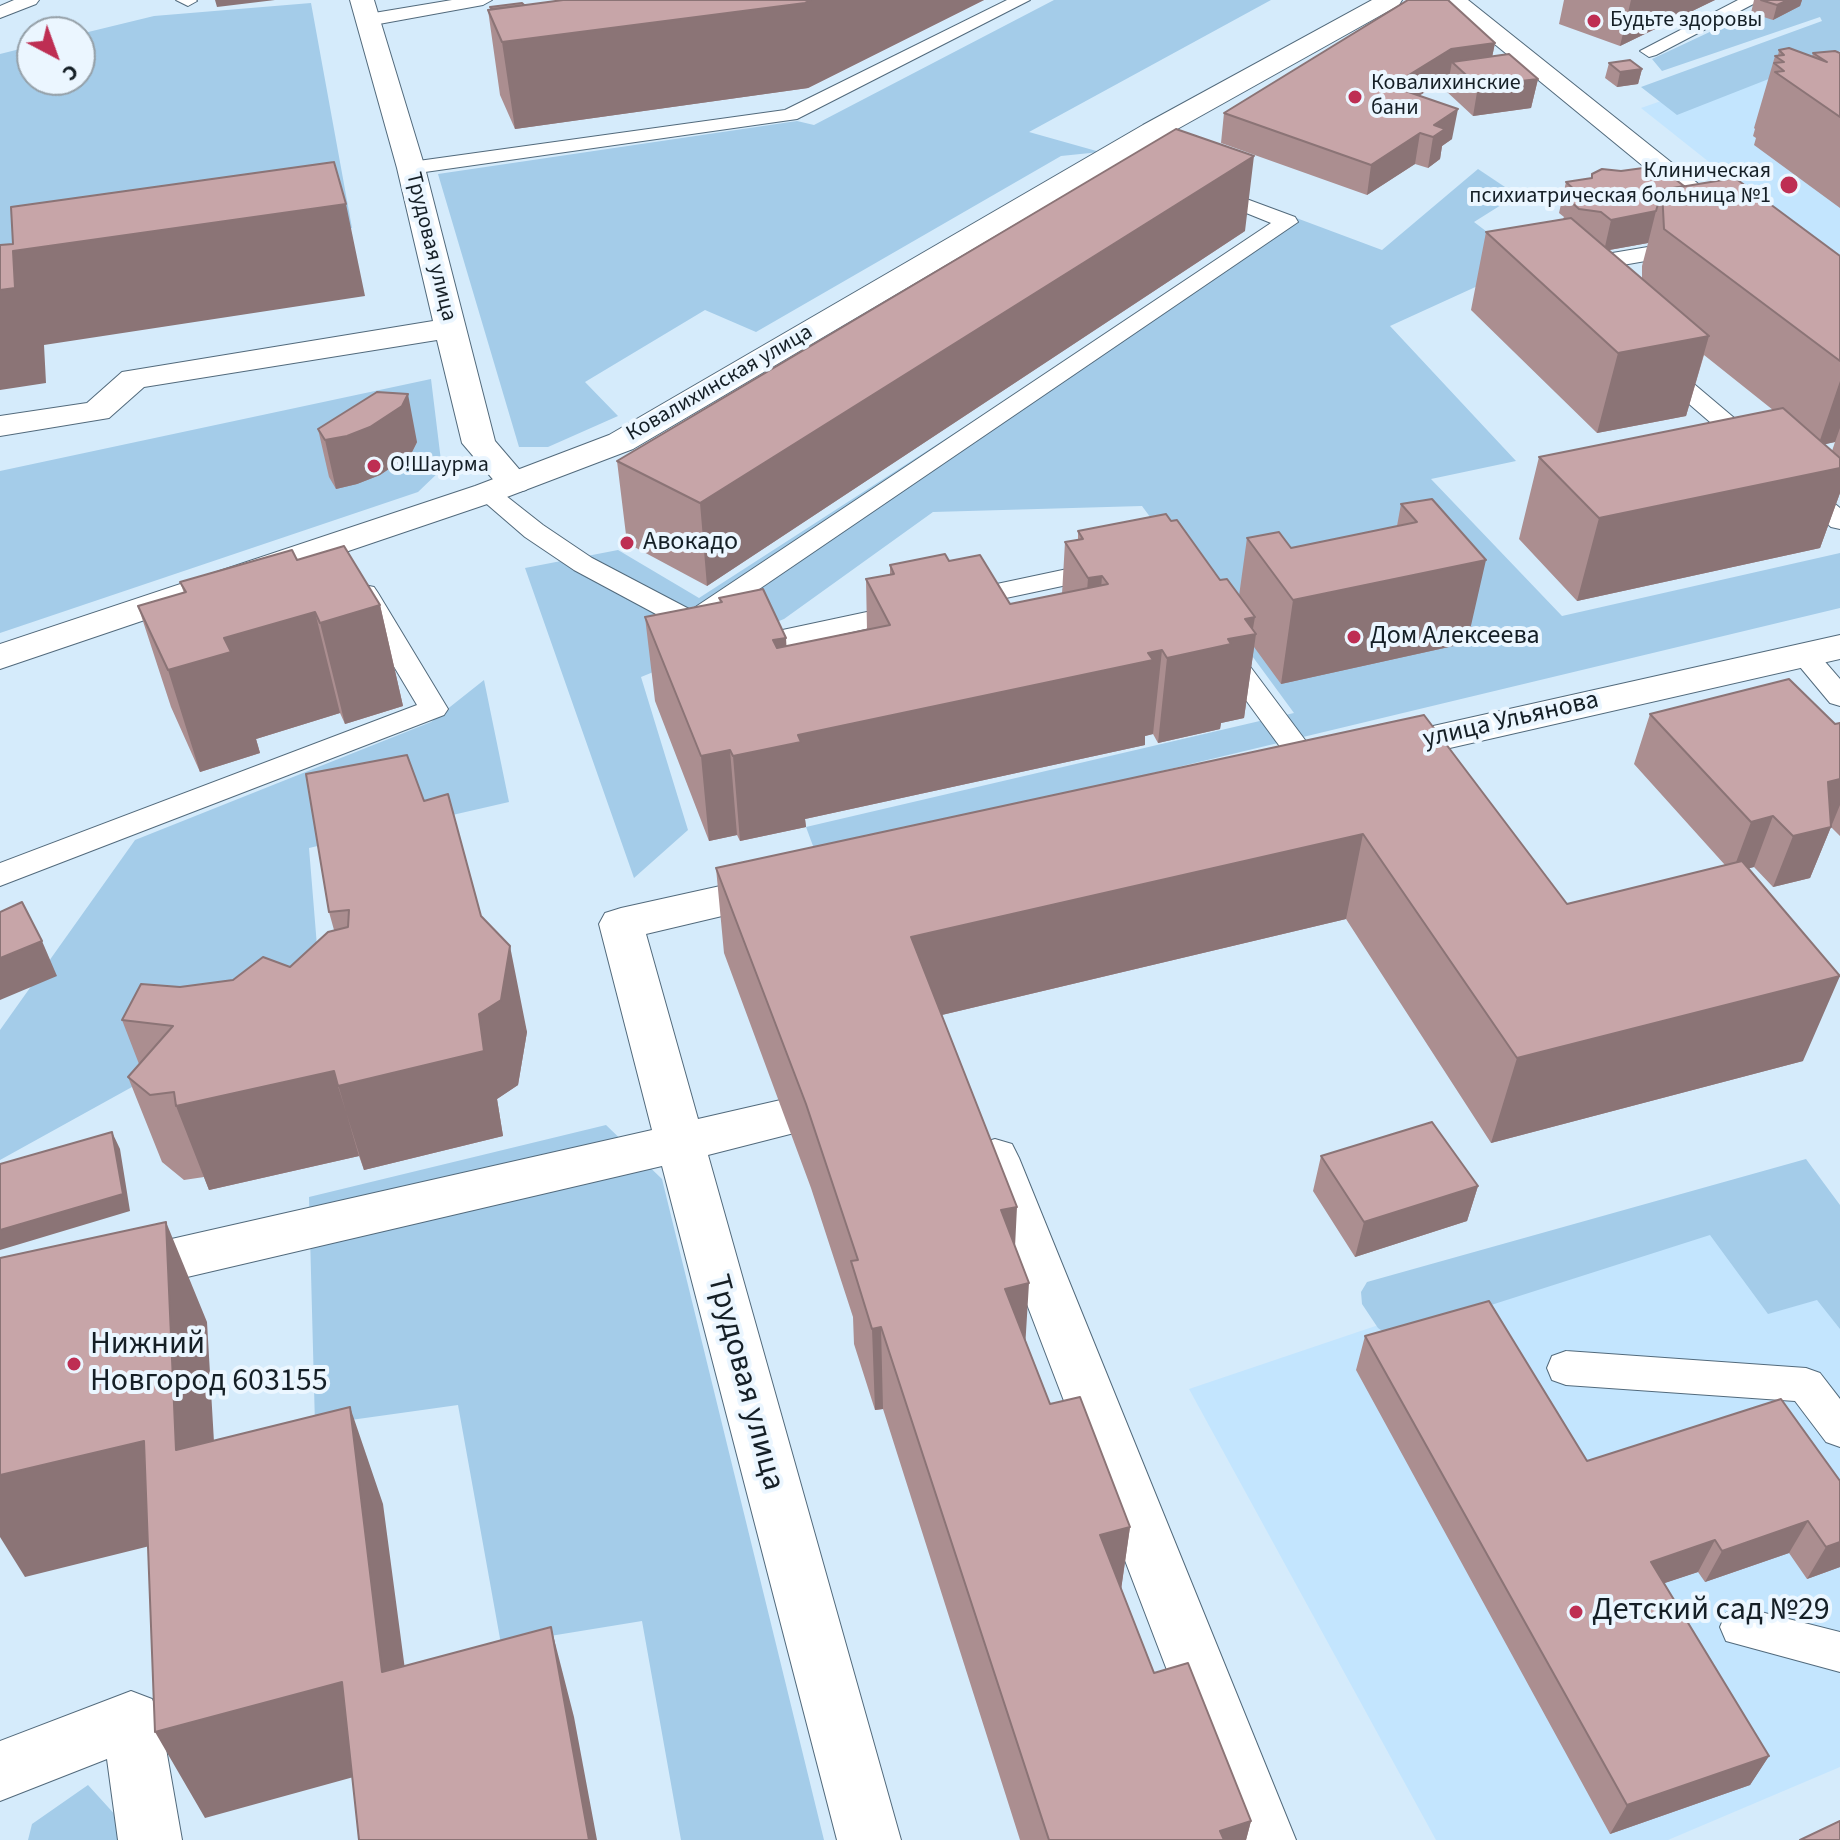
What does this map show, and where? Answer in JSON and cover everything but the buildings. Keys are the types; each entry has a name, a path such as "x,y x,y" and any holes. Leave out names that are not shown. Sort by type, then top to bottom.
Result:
{"street":[{"name":"Ковалихинская улица","path":"0,657 500,488 621,442 1125,159 1390,0"},
{"path":"1453,0 1748,238"},
{"name":"Трудовая улица","path":"365,10 411,168 479,443 500,488"},
{"path":"0,426 97,411 134,379 450,328"},
{"name":"улица Ульянова","path":"1265,777 1822,651"},
{"name":"Трудовая улица","path":"820,879 621,924 869,1840"},
{"path":"976,1110 1264,1840"},
{"path":"77,1281 785,1118"},
{"path":"0,1771 131,1720 150,1840"}],"lane":[{"path":"0,12 30,0"},
{"path":"365,10 483,0"},
{"path":"411,168 790,115 1021,0"},
{"path":"1649,51 1752,0"},
{"path":"500,488 583,564 692,622 1287,222 1188,183"},
{"path":"1547,271 1748,238"},
{"path":"1644,353 1840,521"},
{"path":"0,875 434,709 361,588 329,544"},
{"path":"745,647 1124,565"},
{"path":"1209,632 1310,767"},
{"path":"1822,651 1840,697"},
{"path":"1566,1368 1806,1385 1840,1430"},
{"path":"1741,1627 1840,1652"}],"shaded area":[{"path":"1054,0 1271,0 1029,132 1100,152 1061,156 756,332 705,310 585,382 618,416 548,447 519,447 438,174 797,121 814,125"},
{"path":"1778,0 1840,0 1840,51 1677,115 1641,87 1822,21 1820,17 1662,71 1652,59"},
{"path":"311,3 352,228 18,292 0,318 0,54 16,50 16,96 96,96 96,30 154,16"},
{"name":"Клиническая психиатрическая больница №1","path":"1840,39 1840,266 1641,108"},
{"path":"1478,169 1517,195 1474,222 1528,263 1390,326 1516,461 1431,479 1562,616 1840,553 1840,608 816,854 806,827 1294,713 1142,506 933,512 784,619 641,677 688,830 634,878 525,568 618,550 699,598 1291,216 1382,250"},
{"path":"431,379 442,469 418,492 0,633 0,471"},
{"path":"484,680 509,802 309,848 320,983 0,1160 0,1030 135,840 431,722"},
{"path":"606,1125 662,1179 824,1840 681,1840 642,1621 501,1644 458,1405 315,1425 309,1197"},
{"path":"1806,1159 1840,1205 1840,1329 1817,1300 1768,1314 1710,1235 1391,1337 1378,1328 1362,1304 1361,1292 1367,1282"},
{"name":"Детский сад №29","path":"1805,1181 1840,1228 1840,1767 1668,1840 1436,1840 1189,1389"},
{"path":"88,1785 138,1840 28,1840 32,1824"}],"place":[{"name":"Будьте здоровы","path":"1594,21"},
{"name":"Ковалихинские бани","path":"1355,97"},
{"name":"Клиническая психиатрическая больница №1","path":"1789,185"},
{"name":"О!Шаурма","path":"374,466"},
{"name":"Авокадо","path":"627,543"},
{"name":"Дом Алексеева","path":"1354,637"},
{"name":"Нижний Новгород 603155","path":"74,1364"},
{"name":"Детский сад №29","path":"1576,1612"}]}
